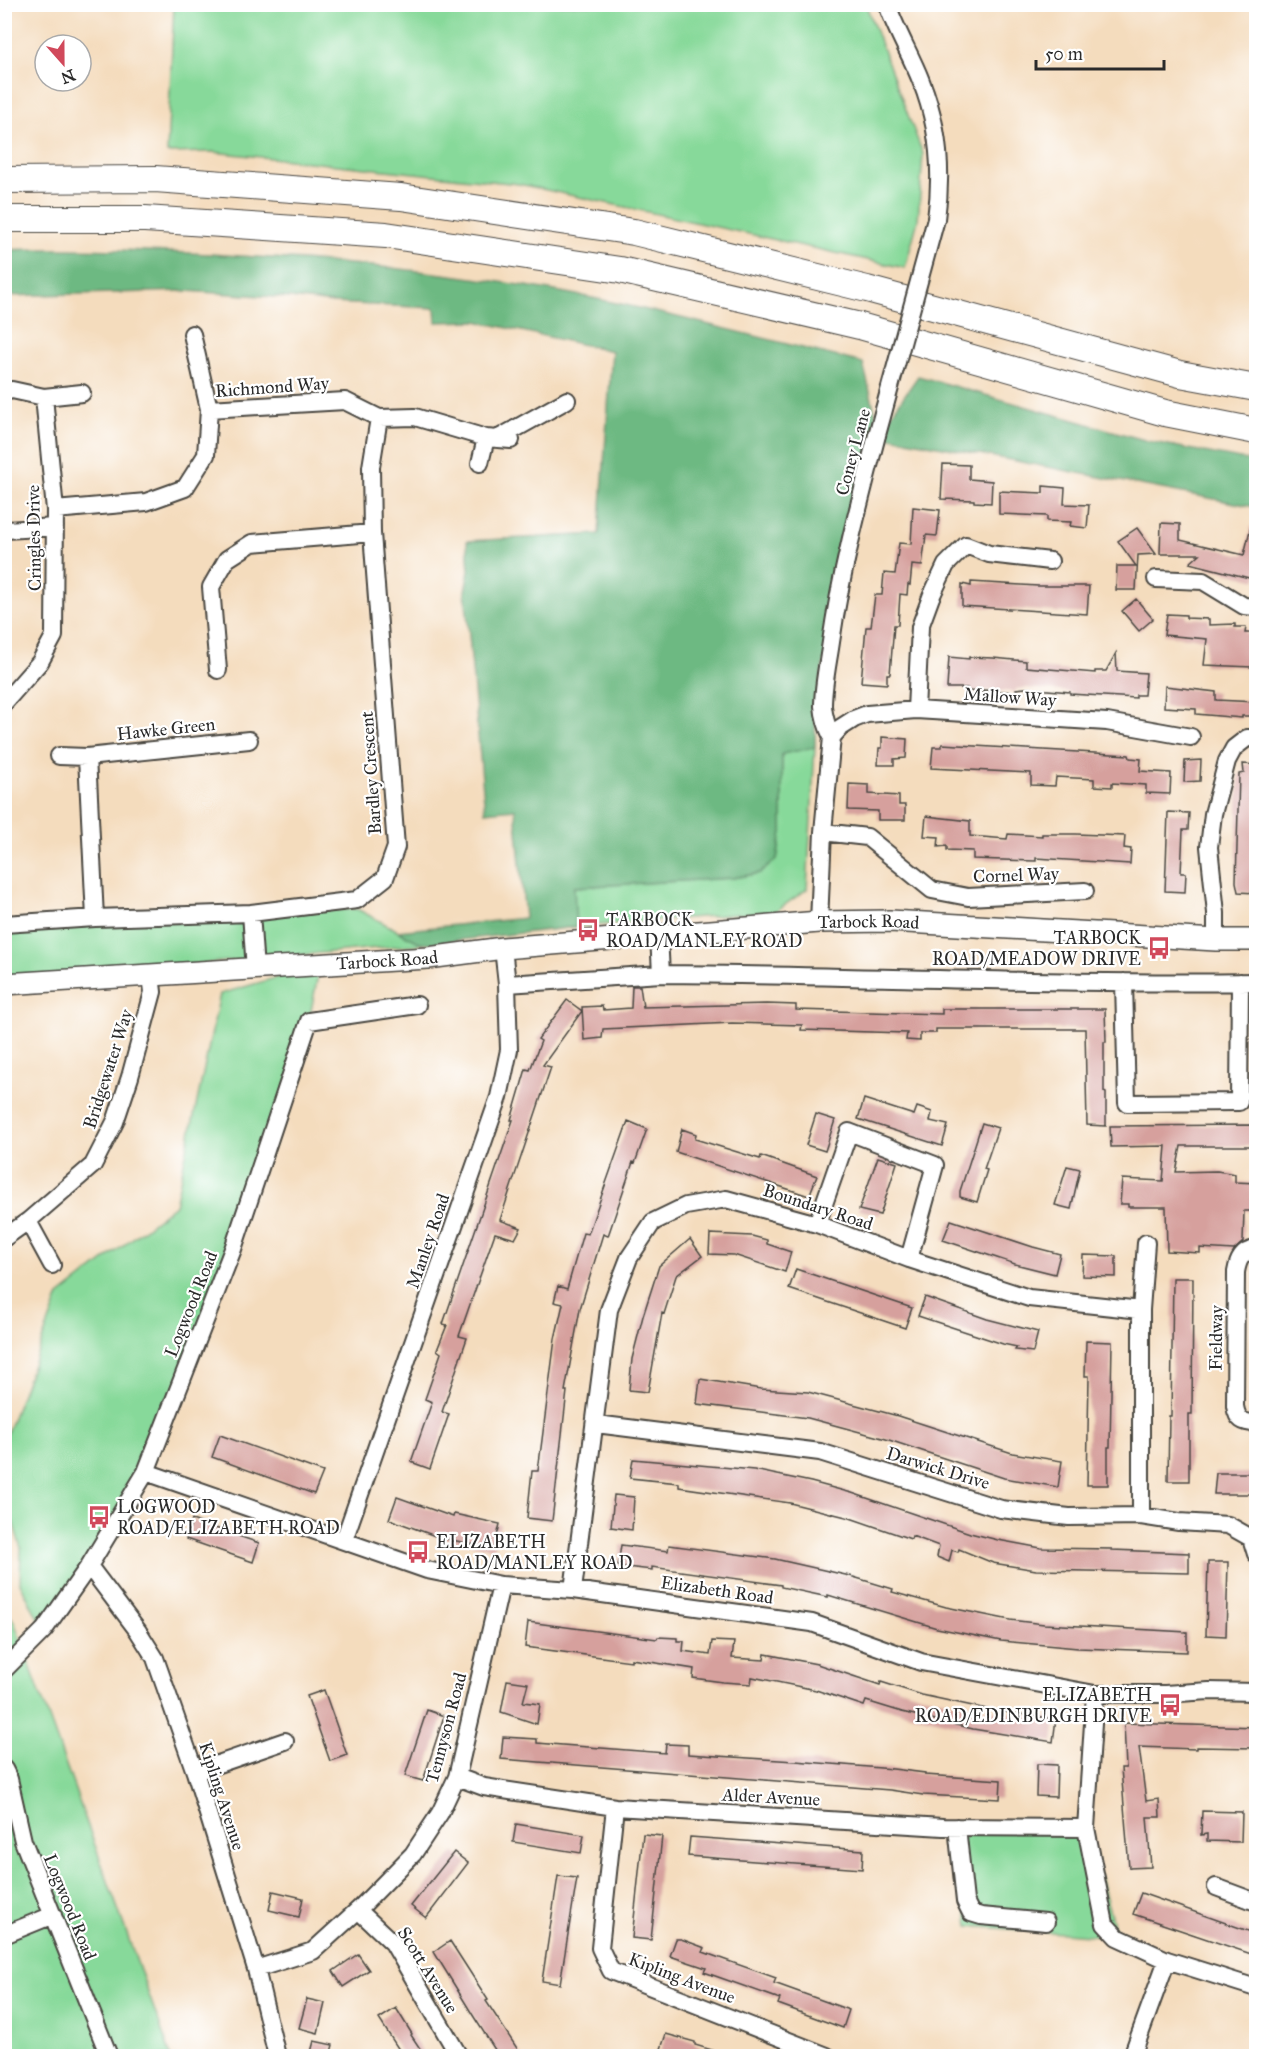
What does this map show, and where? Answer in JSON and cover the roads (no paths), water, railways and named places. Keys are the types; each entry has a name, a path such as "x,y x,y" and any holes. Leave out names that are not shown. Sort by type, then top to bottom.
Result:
{"highway":[{"path":"4,180 154,179 401,197 634,232 867,289 1180,374 1257,388"},
{"path":"4,219 145,219 386,235 620,270 860,326 1165,413 1257,431"}],"main road":[{"name":"Tarbock Road","path":"4,984 428,958 503,948 819,922 890,921 1215,940 1257,940"}],"street":[{"name":"Coney Lane","path":"819,922 823,832 832,737 826,723 823,706 837,595 877,435 936,219 941,175 936,131 921,81 887,4"},
{"path":"192,334 209,409"},
{"path":"4,392 12,390 44,397 82,393"},
{"name":"Cringles Drive","path":"4,703 40,662 54,636 55,510 44,397"},
{"path":"480,463 498,439 567,400"},
{"name":"Richmond Way","path":"55,510 146,502 184,488 206,455 209,409 345,401 379,418 415,417 498,439"},
{"name":"Bardley Crescent","path":"4,924 95,918 251,913 357,900 385,878 396,848 372,533 371,467 379,418"},
{"path":"6,530 55,527"},
{"path":"218,670 211,586 227,559 252,543 372,533"},
{"path":"916,710 920,627 946,565 966,545 989,554 1050,561"},
{"path":"1156,579 1203,581 1244,606 1257,607"},
{"name":"Mallow Way","path":"832,737 840,728 867,714 916,710 1107,722 1191,736"},
{"path":"1215,940 1216,913 1209,847 1213,814 1227,761 1234,748 1247,738 1257,738"},
{"name":"Hawke Green","path":"58,756 87,757 249,740"},
{"path":"87,757 95,918"},
{"name":"Cornel Way","path":"823,832 867,837 932,890 968,897 1085,891"},
{"path":"251,913 255,970"},
{"path":"660,935 661,974"},
{"name":"Manley Road","path":"344,1540 498,1097 509,1050 507,984 503,948"},
{"path":"507,984 661,974 1248,982 1239,1102 1128,1103 1124,982"},
{"name":"Bridgewater Way","path":"4,1238 28,1221 93,1165 111,1130 130,1077 153,992 151,975"},
{"name":"Logwood Road","path":"4,1670 44,1630 89,1566 146,1472 233,1249 309,1021 417,1005"},
{"path":"817,1224 849,1132 935,1165 909,1259"},
{"name":"Boundary Road","path":"573,1590 609,1310 628,1258 653,1222 686,1206 726,1199 817,1224 909,1259 1029,1298 1142,1310"},
{"path":"28,1221 52,1265"},
{"path":"1142,1516 1142,1310 1146,1243"},
{"name":"Fieldway","path":"1257,1249 1244,1253 1239,1259 1236,1272 1234,1406 1240,1420 1246,1423 1257,1423"},
{"name":"Darwick Drive","path":"596,1424 820,1452 1001,1509 1069,1517 1142,1516 1179,1522 1228,1525 1251,1538 1257,1554"},
{"name":"Elizabeth Road","path":"146,1472 427,1570 501,1585 573,1590 812,1623 921,1662 1095,1694 1257,1692"},
{"name":"Kipling Avenue","path":"89,1566 138,1631 155,1658 195,1772 256,1969 277,2056"},
{"name":"Tennyson Road","path":"256,1969 313,1951 358,1910 413,1854 440,1813 457,1778 501,1585"},
{"path":"1095,1694 1086,1828 1105,1924 1117,1937 1167,1960 1257,1988"},
{"path":"195,1772 285,1741"},
{"name":"Logwood Road","path":"4,1768 9,1779 23,1841 109,2056"},
{"name":"Alder Avenue","path":"457,1778 484,1787 615,1807 957,1827 1086,1828"},
{"name":"Kipling Avenue","path":"615,1807 600,1948 611,1971 827,2056"},
{"path":"957,1827 965,1901 971,1913 1046,1922"},
{"path":"1216,1887 1257,1902"},
{"name":"Scott Avenue","path":"358,1910 393,1943 459,2056"},
{"path":"4,1935 53,1916"},
{"path":"1132,2056 1167,1960"}],"place":[{"name":"TARBOCK ROAD/MANLEY ROAD","path":"588,930"},
{"name":"TARBOCK ROAD/MEADOW DRIVE","path":"1159,948"},
{"name":"LOGWOOD ROAD/ELIZABETH ROAD","path":"99,1517"},
{"name":"ELIZABETH ROAD/MANLEY ROAD","path":"418,1552"},
{"name":"ELIZABETH ROAD/EDINBURGH DRIVE","path":"1170,1705"}]}
